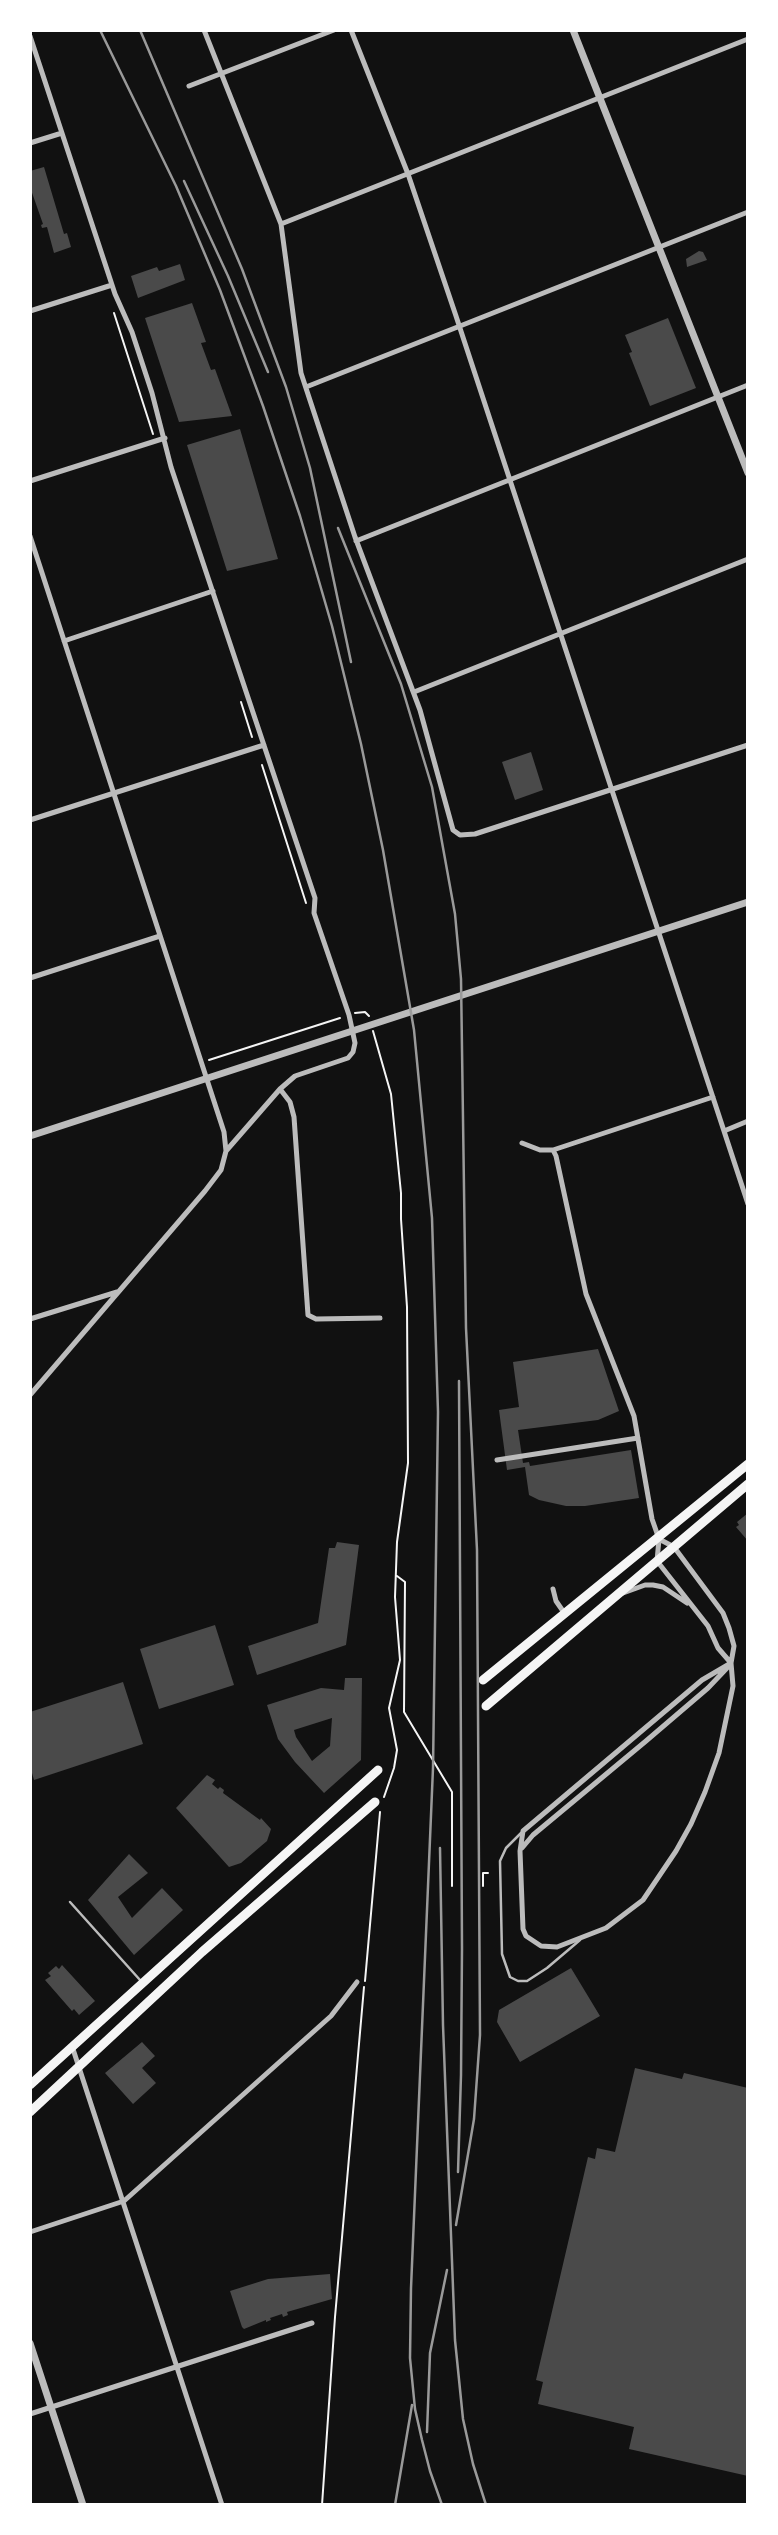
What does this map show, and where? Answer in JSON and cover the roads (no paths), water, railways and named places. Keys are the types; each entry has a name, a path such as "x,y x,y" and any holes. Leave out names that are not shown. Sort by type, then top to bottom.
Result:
{"main road":[{"path":"484,1680 748,1464"},
{"path":"486,1706 748,1485"},
{"path":"30,2085 378,1770"},
{"path":"30,2112 241,1917 380,1803"}],"street":[{"path":"204,30 281,224 298,358 306,387 356,541 414,692 434,754 451,826 457,833 467,835 748,746"},
{"path":"189,86 334,30"},
{"path":"351,30 408,174 748,1204"},
{"path":"573,30 748,473"},
{"path":"30,36 112,285 132,331 171,467 315,898 314,913 355,1040 354,1050 348,1058 295,1076 280,1089 226,1151 218,1174 30,1395"},
{"path":"281,224 748,38"},
{"path":"30,143 62,133"},
{"path":"306,387 748,212"},
{"path":"30,311 112,285"},
{"path":"356,541 748,385"},
{"path":"30,481 164,438"},
{"path":"30,536 224,1132 226,1151"},
{"path":"414,692 748,559"},
{"path":"64,641 213,592"},
{"path":"30,820 264,745"},
{"path":"30,1136 748,902"},
{"path":"30,978 160,936"},
{"path":"280,1089 290,1102 294,1117 308,1315 316,1319 380,1318"},
{"path":"522,1143 540,1150 553,1150 713,1097"},
{"path":"724,1131 748,1121"},
{"path":"553,1150 586,1294 629,1403 638,1438 652,1519 659,1539 657,1561 708,1626 718,1648 731,1663"},
{"path":"30,1319 118,1292"},
{"path":"497,1460 638,1438"},
{"path":"659,1539 674,1547 723,1613 734,1646 731,1663 733,1686 719,1753 705,1792 676,1852 643,1900 606,1928 580,1940 557,1947 541,1946 526,1936 523,1929 520,1851 523,1831 702,1680 731,1663"},
{"path":"611,1599 645,1585 653,1585 675,1593 694,1609"},
{"path":"553,1589 565,1614"},
{"path":"520,1851 533,1835 708,1689 731,1663"},
{"path":"30,2232 124,2201 331,2016 357,1982"},
{"path":"72,2046 222,2505"},
{"path":"30,2414 312,2323"},
{"path":"30,2343 83,2505"}],"lane":[{"path":"523,1831 506,1848 500,1862 502,1954 505,1968 510,1977 527,1981 580,1940"},
{"path":"70,1902 142,1983"}],"railway":[{"path":"100,30 176,186 220,290 300,516 332,626 361,744 383,850 414,1030 432,1218 438,1412 433,1768 410,2358 415,2409 430,2471 442,2505"},
{"path":"140,30 242,269 286,387 310,468 351,662"},
{"path":"184,181 268,372"},
{"path":"338,528 401,684 432,787 455,914 461,979 466,1328 477,1550 480,2035 474,2119 456,2225"},
{"path":"458,2172 462,1949 459,1381"},
{"path":"440,1848 443,2025 455,2340 463,2419 486,2505"},
{"path":"427,2432 430,2353 447,2270"},
{"path":"395,2505 412,2405"}]}
